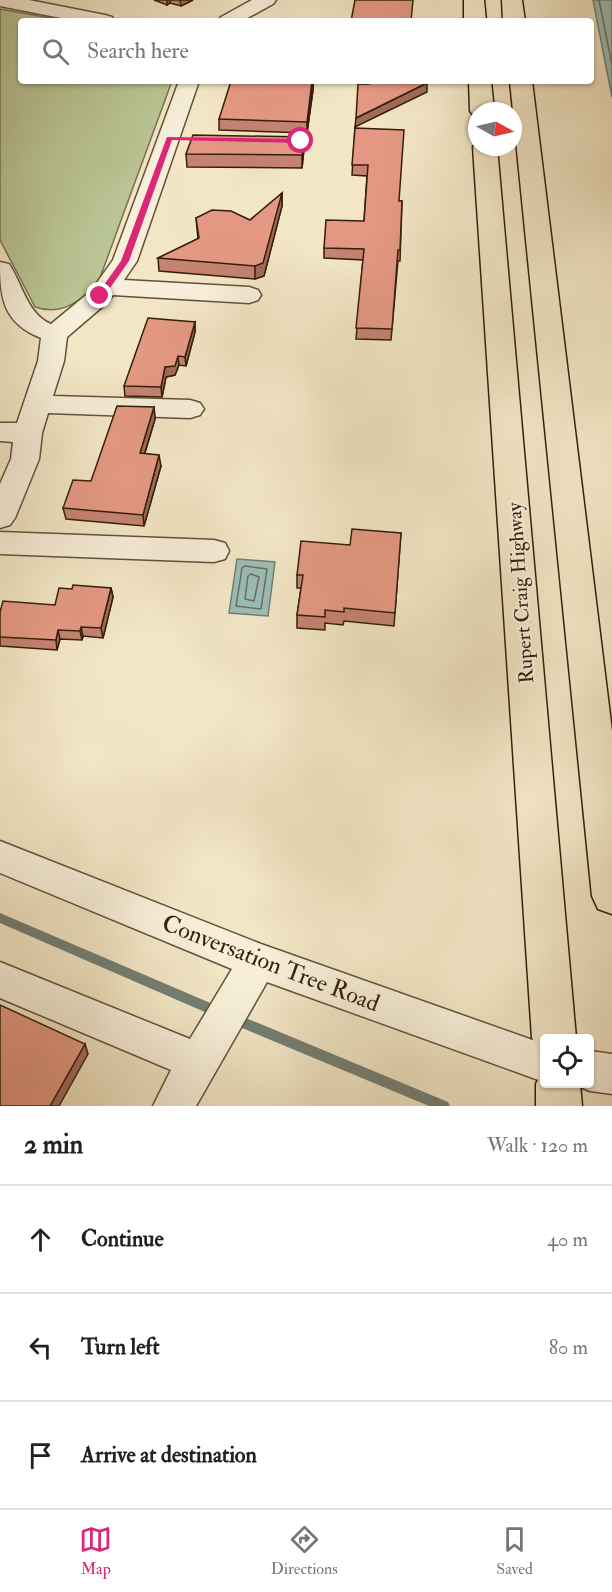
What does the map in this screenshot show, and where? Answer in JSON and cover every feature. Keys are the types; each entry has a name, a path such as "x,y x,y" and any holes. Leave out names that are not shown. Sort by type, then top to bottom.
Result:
{"main road":[{"path":"474,0 475,18"},
{"path":"512,0 514,18"},
{"path":"480,84 481,102"},
{"path":"521,84 612,896"},
{"name":"Rupert Craig Highway","path":"486,156 554,1034"},
{"path":"558,1088 559,1106"}],"street":[{"path":"0,0 32,3 93,18"},
{"path":"233,18 266,0"},
{"path":"0,518 25,459 28,433 51,362 54,334 100,296 125,261 181,138 189,84"},
{"path":"0,268 22,313 34,326 54,334"},
{"path":"108,286 249,295"},
{"path":"38,404 190,409"},
{"path":"0,432 28,433"},
{"path":"0,543 214,551"},
{"name":"Conversation Tree Road","path":"0,857 251,974 540,1062"},
{"path":"173,1106 251,974"},
{"path":"0,981 206,1051"},
{"path":"594,1072 612,1074"}],"green space":[{"path":"0,9 50,18 18,18 18,84 171,84 97,286 76,302 61,309 35,307 0,240"}],"water":[{"path":"593,0 612,0 612,97"},
{"path":"237,559 275,562 268,616 229,613"}],"building":[{"path":"355,0 413,0 411,18 352,18"},
{"path":"230,84 312,84 307,122 219,119"},
{"path":"358,84 369,84 425,84 356,118"},
{"path":"355,128 404,130 399,201 402,201 400,250 398,250 392,329 356,328 364,249 324,248 326,220 364,221 368,165 352,165"},
{"path":"193,135 304,137 302,155 186,154"},
{"path":"282,193 263,263 255,266 158,258 199,238 196,218 212,210 231,211 250,220"},
{"path":"148,318 195,322 185,357 178,356 175,366 165,367 161,387 124,386"},
{"path":"117,406 154,407 140,453 159,455 143,515 63,508 73,480 91,481"},
{"path":"352,529 401,533 395,613 344,608 344,612 325,610 325,617 297,615 303,575 297,575 301,541 350,545"},
{"path":"73,585 111,588 101,628 81,627 80,631 58,630 56,640 0,637 0,612 3,601 55,605 59,588 72,589"},
{"path":"0,1005 85,1044 50,1106 0,1106"}],"waterway":[{"path":"0,918 218,1012"},
{"path":"234,1019 444,1106"}],"route":[{"path":"100,296 125,261 170,138 301,141"}]}
